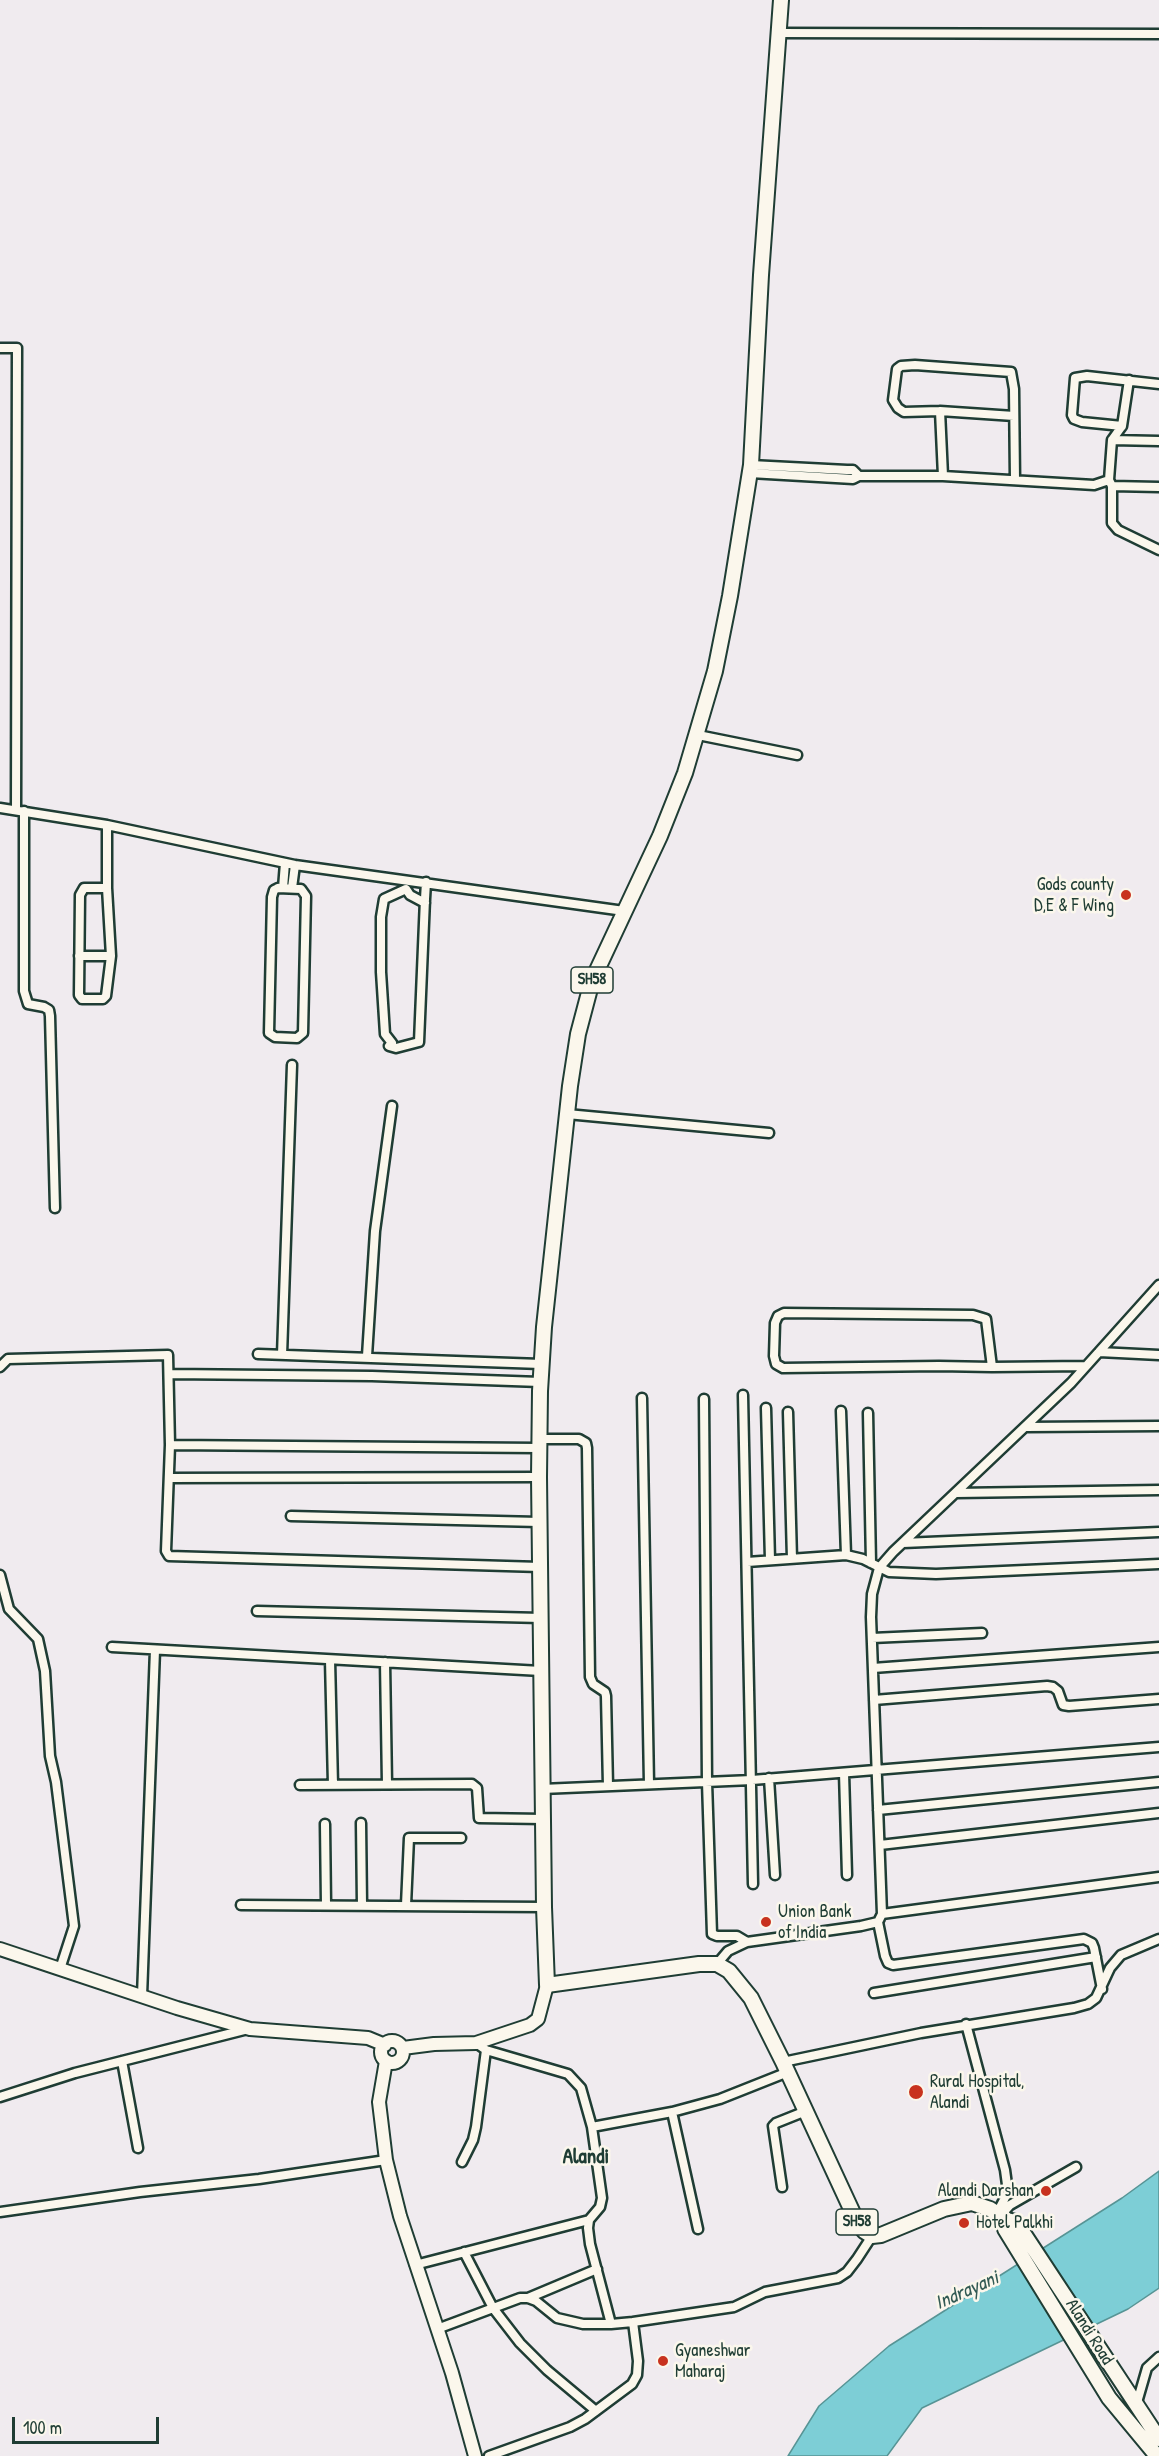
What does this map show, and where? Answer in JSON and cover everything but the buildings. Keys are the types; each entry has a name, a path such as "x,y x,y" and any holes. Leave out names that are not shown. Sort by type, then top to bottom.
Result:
{"main road":[{"name":"SH58","path":"547,1985 542,1789 540,1382 567,1114 578,1034 592,981 675,801 698,735 715,671 730,596 751,469 761,275 781,0"},
{"path":"0,1949 250,2029 368,2038 385,2045 394,2042 402,2048 481,2047 538,2019 547,1985 699,1964 717,1964"},
{"name":"SH58","path":"717,1964 729,1971 751,1998 786,2067 858,2224 872,2236 881,2235 958,2205 972,2203 1001,2216"},
{"path":"385,2045 382,2054 386,2061 380,2102 386,2160 400,2216 476,2456"},
{"path":"386,2061 392,2063 399,2061 403,2055 402,2048"},
{"name":"Alandi Road","path":"1001,2216 1016,2222 1024,2233 1124,2386 1156,2447"},
{"name":"Alandi Road","path":"1001,2216 1009,2237 1109,2398 1156,2447"}],"street":[{"path":"778,33 1159,34"},
{"path":"0,348 17,348 20,811 24,991 28,1004 44,1007 50,1016 55,1208"},
{"path":"1014,416 940,411 903,412 894,400 897,369 901,366 1011,372 1014,378 1015,480"},
{"path":"1122,426 1082,422 1074,419 1072,415 1074,382 1079,376 1159,384"},
{"path":"1129,380 1122,426 1112,440 1110,483 1112,523 1115,528 1159,550"},
{"path":"940,411 943,476"},
{"path":"1112,440 1159,441"},
{"path":"751,469 853,479 860,476 943,476 1094,485 1110,483 1159,488"},
{"path":"698,735 797,754"},
{"path":"0,808 107,825 295,865 624,910"},
{"path":"107,825 107,888 111,956 106,996 103,999 80,998 81,891 84,888 107,888"},
{"path":"285,862 287,888"},
{"path":"287,888 295,865"},
{"path":"425,903 410,895 406,889 384,899 381,917 381,972 385,1034 392,1042 389,1046 396,1048 419,1042 426,882"},
{"path":"287,888 301,889 306,896 303,1033 297,1038 272,1036 269,1026 272,897 274,890 287,888"},
{"path":"80,956 111,956"},
{"path":"282,1355 292,1065"},
{"path":"367,1356 375,1231 392,1106"},
{"path":"567,1114 769,1133"},
{"path":"875,1566 903,1543 1026,1427 1086,1366 1159,1285"},
{"path":"992,1367 986,1319 974,1315 784,1313 778,1316 775,1323 774,1356 776,1364 783,1368 939,1366 992,1367 1086,1366"},
{"path":"1099,1352 1159,1354"},
{"path":"0,1367 8,1359 165,1354 169,1358 170,1445 166,1551 169,1556 540,1567"},
{"path":"258,1354 367,1356 542,1364"},
{"path":"170,1374 372,1376 540,1382"},
{"path":"743,1395 753,1884"},
{"path":"642,1398 649,1784"},
{"path":"704,1399 707,1782 712,1934 737,1936 747,1942"},
{"path":"766,1408 770,1560"},
{"path":"841,1411 846,1555"},
{"path":"788,1412 792,1559"},
{"path":"868,1413 875,1566 872,1594 872,1638 879,1810 880,1918 885,1956 888,1963 893,1965 1084,1939 1092,1943 1102,1989"},
{"path":"1026,1427 1159,1426"},
{"path":"170,1445 539,1444 579,1439 586,1443 590,1677 593,1684 605,1692 606,1696 608,1786"},
{"path":"169,1478 539,1477"},
{"path":"956,1493 1159,1490"},
{"path":"291,1516 540,1522"},
{"path":"903,1543 1159,1532"},
{"path":"747,1562 846,1555 855,1556 875,1566 902,1573 957,1573 1159,1564"},
{"path":"0,1575 9,1609 38,1639 45,1671 50,1756 56,1782 74,1926 60,1969"},
{"path":"257,1611 541,1618"},
{"path":"872,1638 982,1633"},
{"path":"112,1647 541,1671"},
{"path":"873,1668 1159,1647"},
{"path":"142,1996 155,1650"},
{"path":"330,1660 333,1785"},
{"path":"385,1662 387,1784"},
{"path":"874,1700 1047,1686 1053,1687 1063,1705 1069,1706 1159,1699"},
{"path":"542,1789 752,1780 1159,1747"},
{"path":"844,1773 847,1875"},
{"path":"769,1778 775,1875"},
{"path":"879,1810 1159,1782"},
{"path":"300,1785 472,1784 477,1788 479,1818 543,1819"},
{"path":"880,1845 1159,1813"},
{"path":"361,1823 362,1905"},
{"path":"325,1824 326,1905"},
{"path":"406,1905 409,1838 461,1838"},
{"path":"717,1964 728,1951 747,1942 861,1926 880,1918 1159,1877"},
{"path":"241,1905 544,1907"},
{"path":"592,2127 672,2112 720,2099 786,2067 966,2024 1088,2004 1096,1998 1110,1968 1121,1955 1159,1940"},
{"path":"874,1993 1096,1957"},
{"path":"966,2024 1005,2170 1008,2192 1001,2216"},
{"path":"0,2097 75,2073 250,2029"},
{"path":"462,2162 473,2140 476,2127 481,2047 568,2073 581,2088 592,2127 602,2198 600,2207 590,2220 588,2228 611,2324"},
{"path":"122,2061 138,2148"},
{"path":"782,2187 772,2126 806,2111"},
{"path":"672,2112 698,2229"},
{"path":"0,2212 140,2192 259,2179 386,2160"},
{"path":"1001,2216 1010,2205 1076,2166"},
{"path":"415,2265 590,2220"},
{"path":"528,2298 536,2301 557,2318 584,2324 633,2322 734,2307 765,2292 838,2278 857,2259 872,2236"},
{"path":"464,2252 493,2308 520,2343 547,2370 596,2411"},
{"path":"437,2329 493,2308 528,2298 597,2270"},
{"path":"489,2456 570,2427 632,2384 637,2375 638,2361 633,2322"},
{"path":"1136,2406 1148,2368 1159,2357"}],"water":[{"path":"1159,2171 1159,2288 1128,2309 922,2408 887,2456 788,2456 819,2406 889,2346 1122,2198"}],"place":[{"name":"Gods county D,E & F Wing","path":"1126,895"},
{"name":"Union Bank of India","path":"766,1922"},
{"name":"Rural Hospital, Alandi","path":"916,2092"},
{"name":"Alandi Darshan","path":"1046,2191"},
{"name":"Hotel Palkhi","path":"964,2223"},
{"name":"Gyaneshwar Maharaj","path":"663,2361"}],"district":[{"name":"Alandi","path":"586,2157"}],"water label":[{"name":"Indrayani","path":"967,2291"}]}
